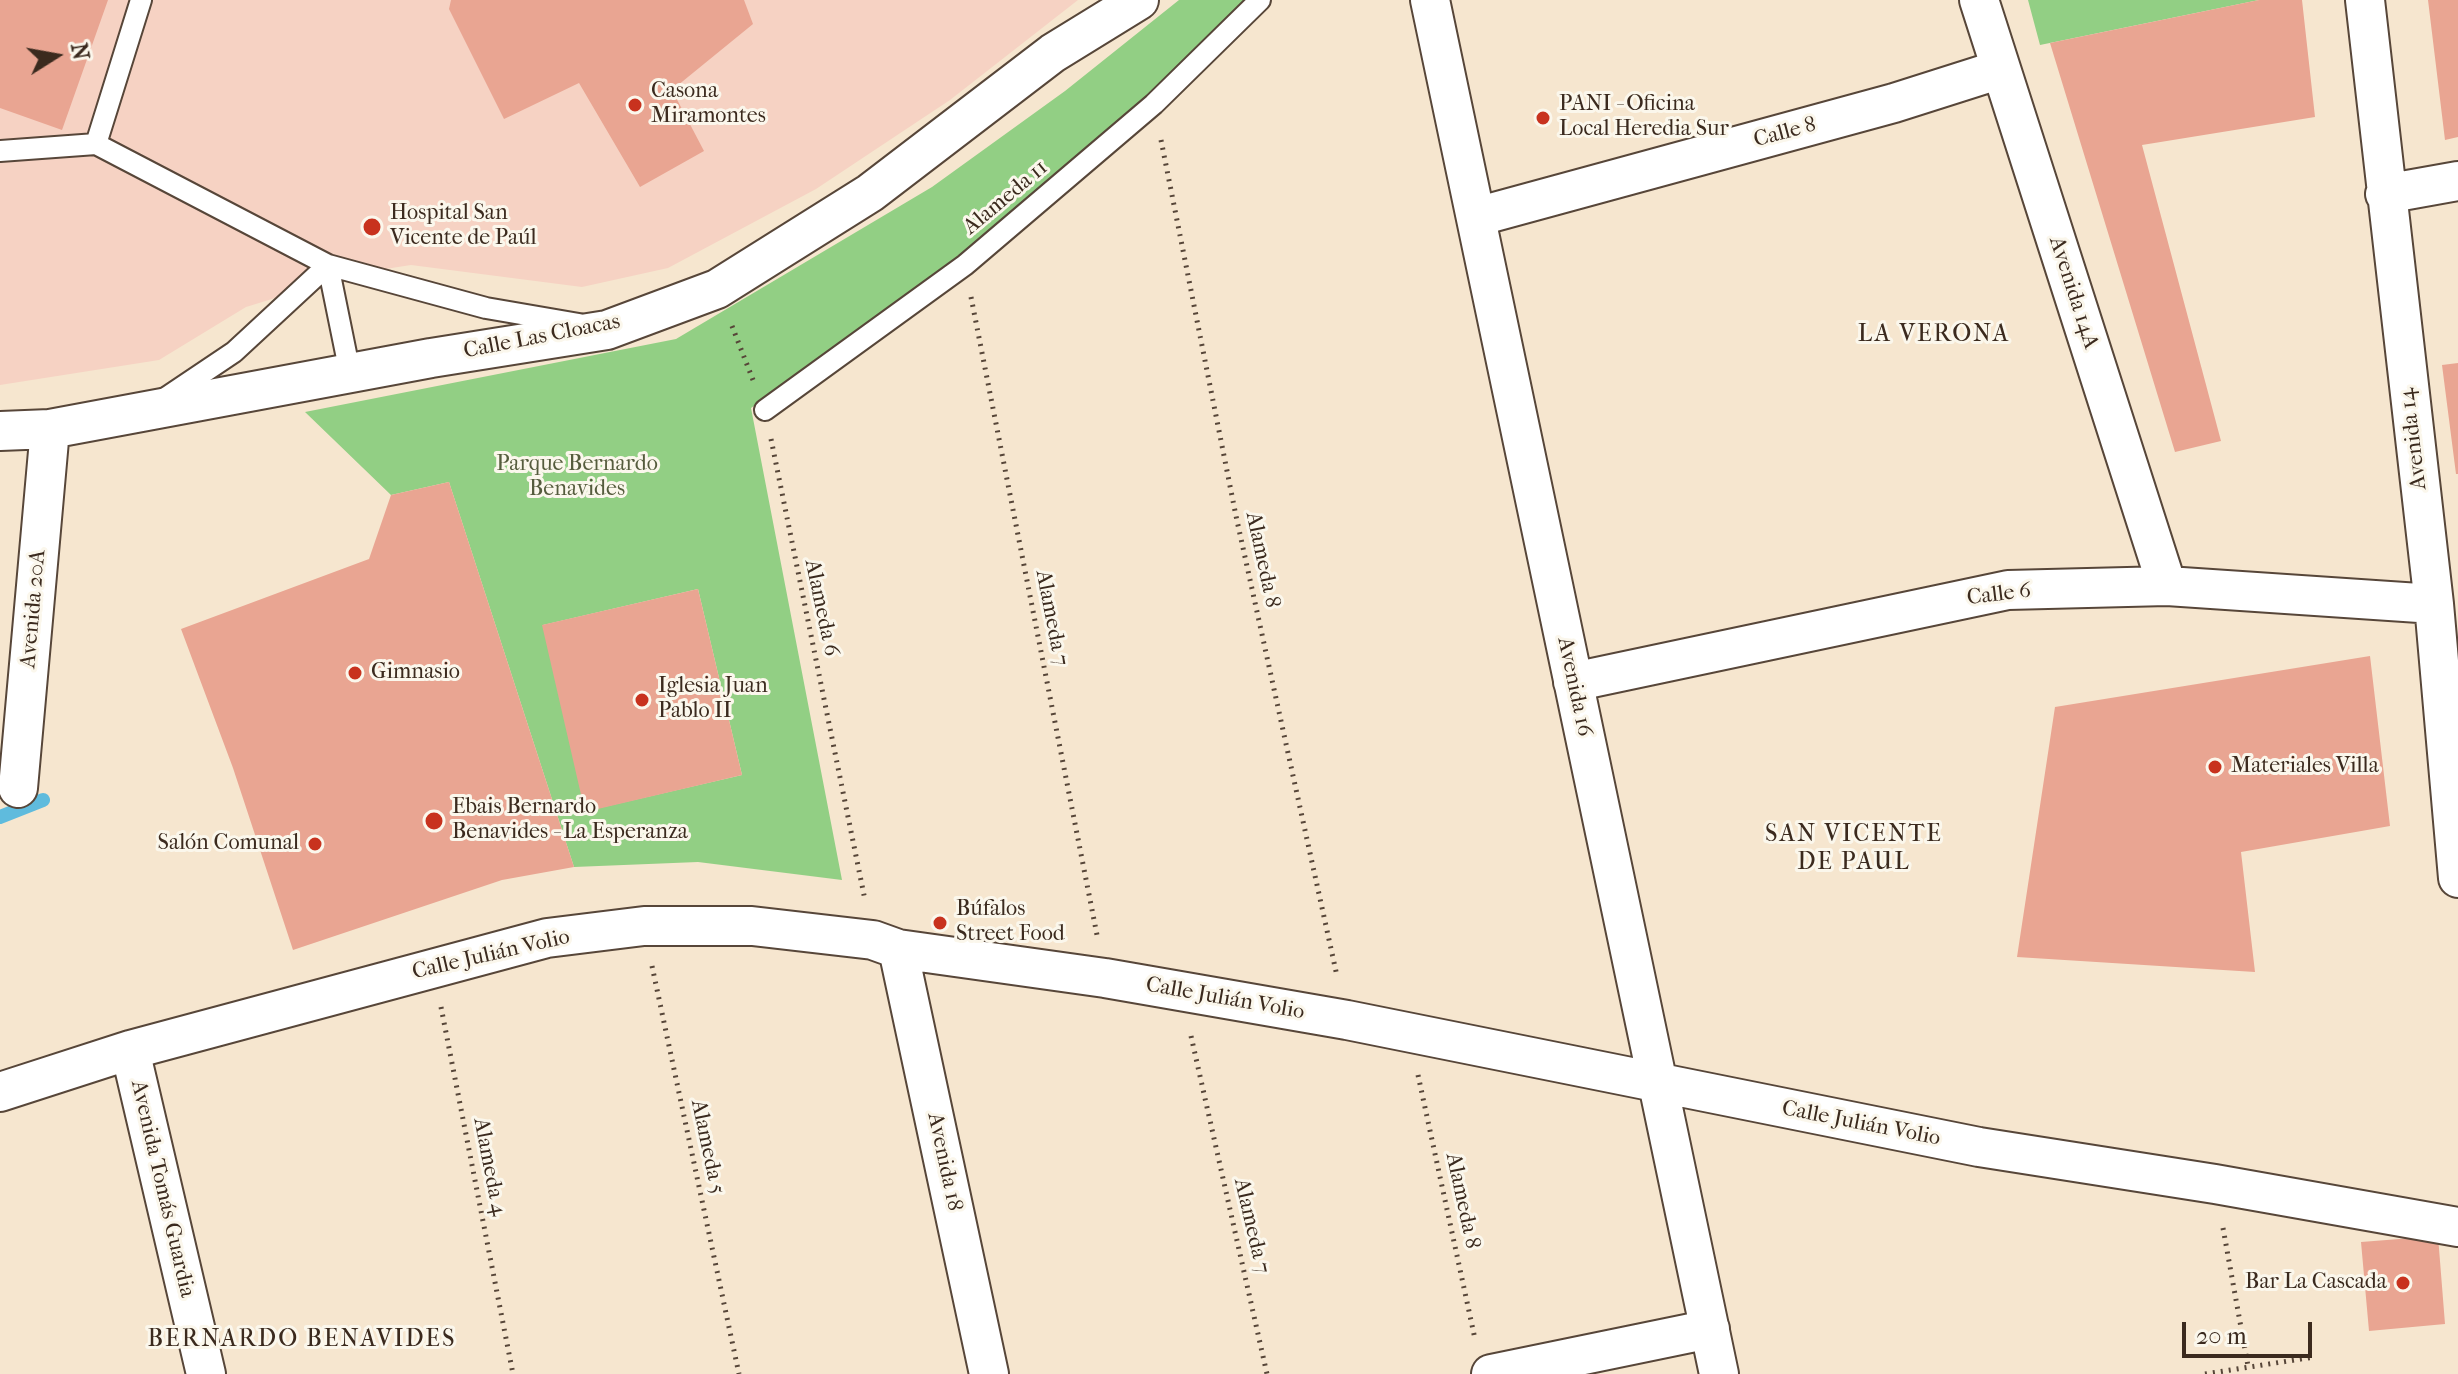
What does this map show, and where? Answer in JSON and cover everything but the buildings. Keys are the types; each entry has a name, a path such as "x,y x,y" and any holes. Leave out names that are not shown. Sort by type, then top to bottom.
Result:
{"street":[{"name":"Calle Las Cloacas","path":"0,431 50,429 350,373 607,330 717,289 870,193 1053,53 1139,0"},
{"name":"Avenida 16","path":"1430,0 1719,1374"},
{"name":"Avenida 14A","path":"1979,0 2167,586"},
{"name":"Avenida 14","path":"2365,0 2434,604 2455,812 2458,878"},
{"name":"Calle 8","path":"1476,217 1894,103 2001,69"},
{"path":"2385,194 2458,181"},
{"name":"Avenida 20A","path":"18,788 50,429"},
{"name":"Calle 6","path":"1573,682 2008,590 2167,586 2434,604"},
{"name":"Calle Julián Volio","path":"0,1092 130,1050 547,938 644,926 752,926 1105,978 1347,1020 1409,1035 1979,1147 2458,1227"},
{"name":"Avenida 18","path":"886,944 989,1374"},
{"name":"Avenida Tomás Guardia","path":"130,1050 206,1374"},
{"path":"1483,1359 1710,1329"}],"lane":[{"path":"96,144 141,0"},
{"name":"Alameda 11","path":"765,410 965,265 1154,104 1260,0"},
{"path":"0,151 96,144 328,265 486,308 607,330"},
{"path":"328,265 350,373"},
{"path":"146,411 234,352 328,265"}],"path":[{"name":"Alameda 8","path":"1154,104 1236,516 1347,1020"},
{"name":"Alameda 7","path":"965,265 1105,978"},
{"name":"Alameda 6","path":"717,289 765,410 886,944"},
{"name":"Alameda 5","path":"644,926 739,1374"},
{"name":"Alameda 4","path":"433,967 513,1374"},
{"name":"Alameda 7","path":"1182,992 1267,1374"},
{"name":"Alameda 8","path":"1409,1035 1483,1359"},
{"path":"2215,1184 2248,1366"},
{"path":"2205,1374 2314,1357"}],"shaded area":[{"name":"Hospital San Vicente de Paúl","path":"0,0 1078,0 950,100 816,189 668,268 582,287 411,265 353,274 246,307 159,360 0,385"}],"green space":[{"name":"Parque Bernardo Benavides","path":"1179,0 1244,0 1142,101 952,265 751,408 842,880 698,862 574,867 449,482 391,495 305,412 676,339 932,187 1065,91","holes":["698,589 742,775 586,811 543,625"]},
{"path":"2028,0 2259,0 2040,45"}],"waterway":[{"path":"0,817 43,800"}],"place":[{"name":"Casona Miramontes","path":"635,105"},
{"name":"PANI - Oficina Local Heredia Sur","path":"1543,118"},
{"name":"Hospital San Vicente de Paúl","path":"372,227"},
{"name":"Gimnasio","path":"355,673"},
{"name":"Iglesia Juan Pablo II","path":"642,700"},
{"name":"Materiales Villa","path":"2215,767"},
{"name":"Ebais Bernardo Benavides - La Esperanza","path":"434,821"},
{"name":"Salón Comunal","path":"315,844"},
{"name":"Búfalos Street Food","path":"940,923"},
{"name":"Bar La Cascada","path":"2403,1283"}],"district":[{"name":"LA VERONA","path":"1934,335"},
{"name":"SAN VICENTE DE PAUL","path":"1854,849"},
{"name":"BERNARDO BENAVIDES","path":"302,1340"}]}
